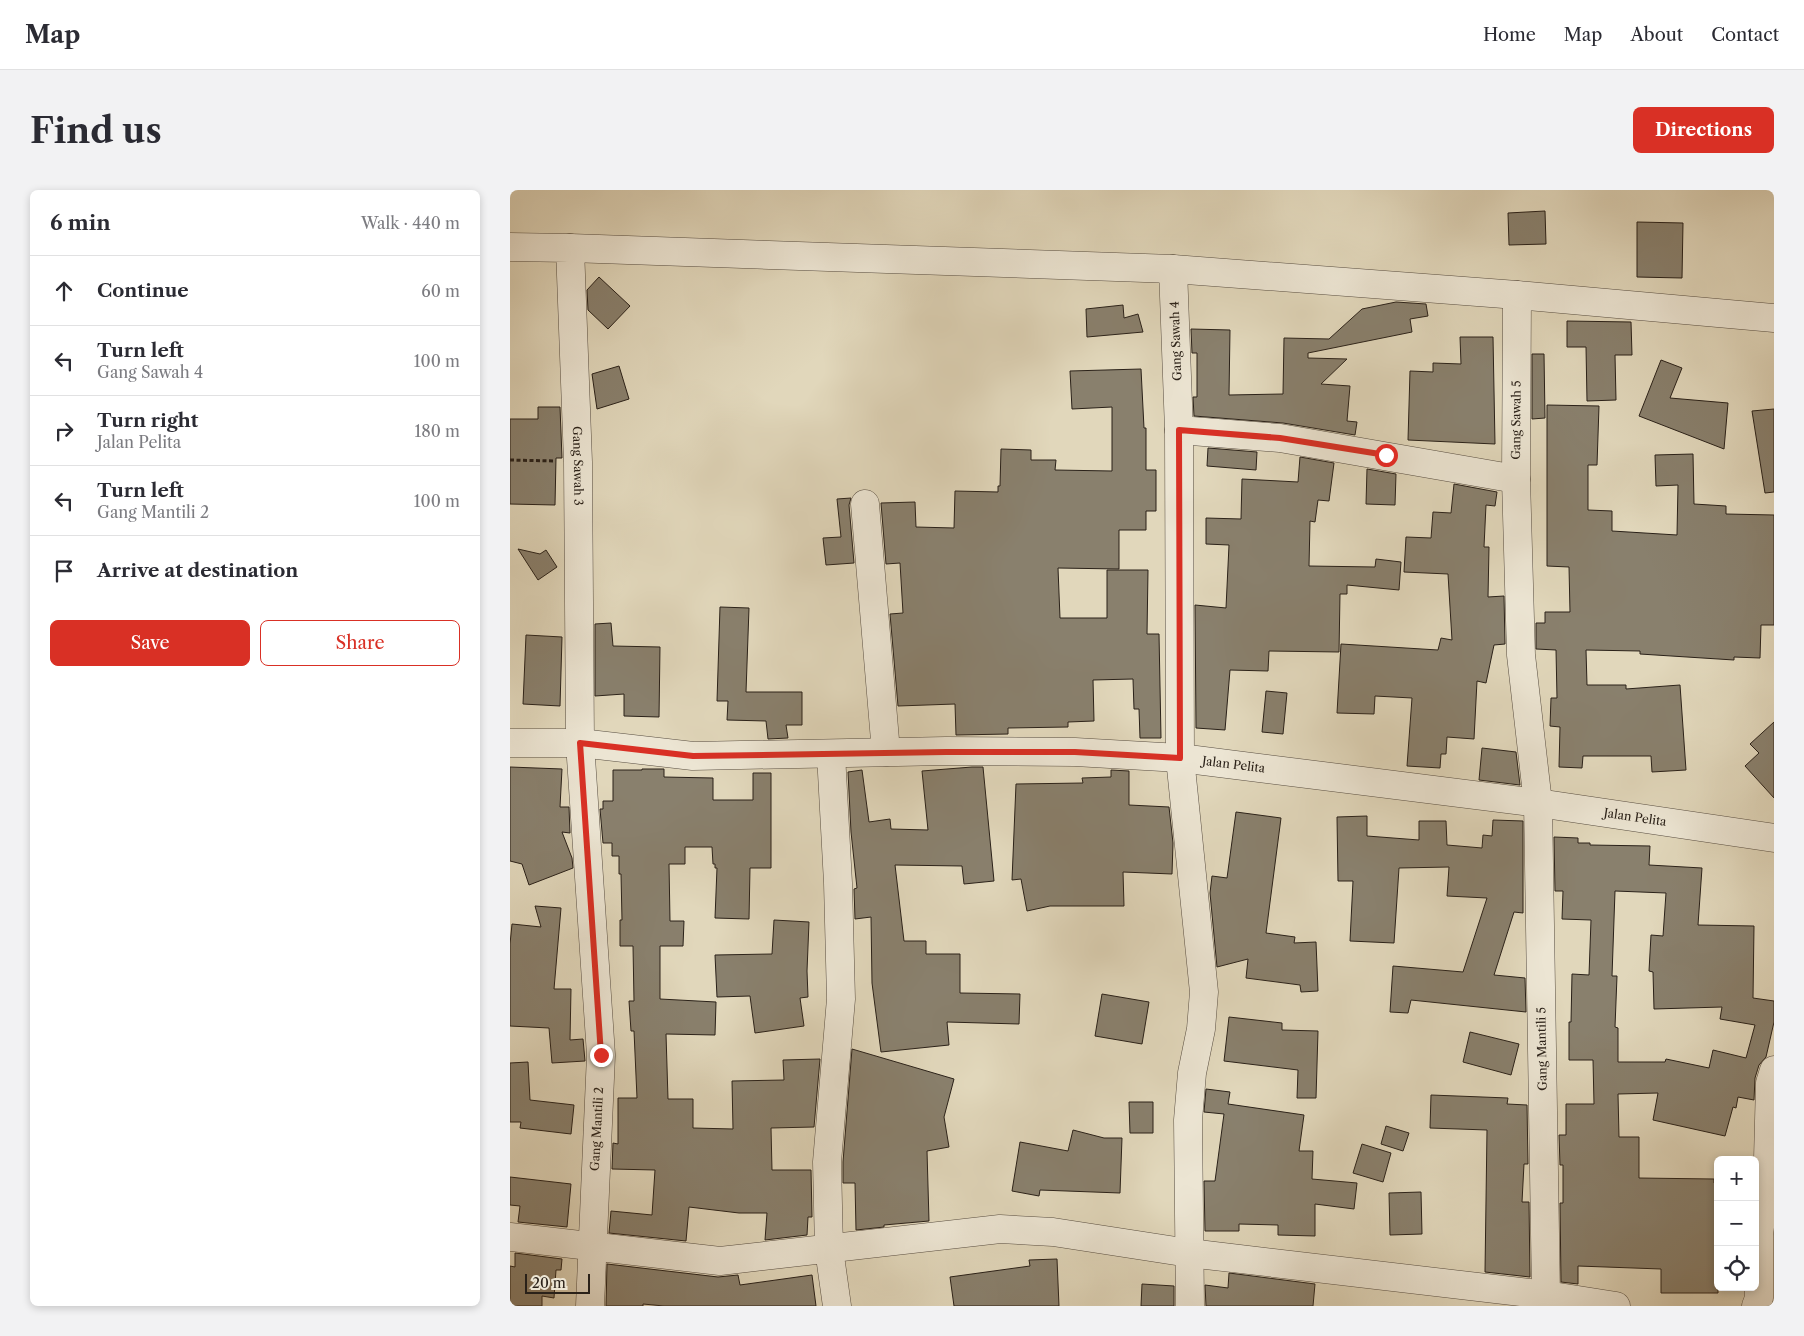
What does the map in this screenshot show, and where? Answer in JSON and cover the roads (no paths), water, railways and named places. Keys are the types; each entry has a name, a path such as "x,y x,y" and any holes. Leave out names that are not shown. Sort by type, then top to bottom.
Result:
{"street":[{"path":"510,246 1173,269 1517,295 1774,318"},
{"name":"Gang Sawah 3","path":"570,248 578,462 580,743"},
{"name":"Gang Sawah 4","path":"1173,269 1179,430 1180,758 1204,992 1201,1029 1192,1073 1188,1120 1190,1306"},
{"name":"Gang Sawah 5","path":"1517,295 1516,479 1521,655 1538,803"},
{"path":"1179,430 1280,438 1516,479"},
{"path":"865,504 886,752"},
{"name":"Jalan Pelita","path":"510,743 580,743 693,756 886,752 1075,752 1180,758 1538,803 1774,838"},
{"name":"Gang Mantili 2","path":"580,743 601,1055 591,1247 590,1306"},
{"path":"831,754 838,883 841,999 827,1162 829,1249 837,1306"},
{"name":"Gang Mantili 5","path":"1538,803 1546,1295"},
{"path":"1756,1306 1760,1298 1759,1235 1768,1159 1770,1083 1774,1070"},
{"path":"510,1237 720,1261 1000,1229 1053,1232 1189,1254 1546,1295 1616,1306"}]}
